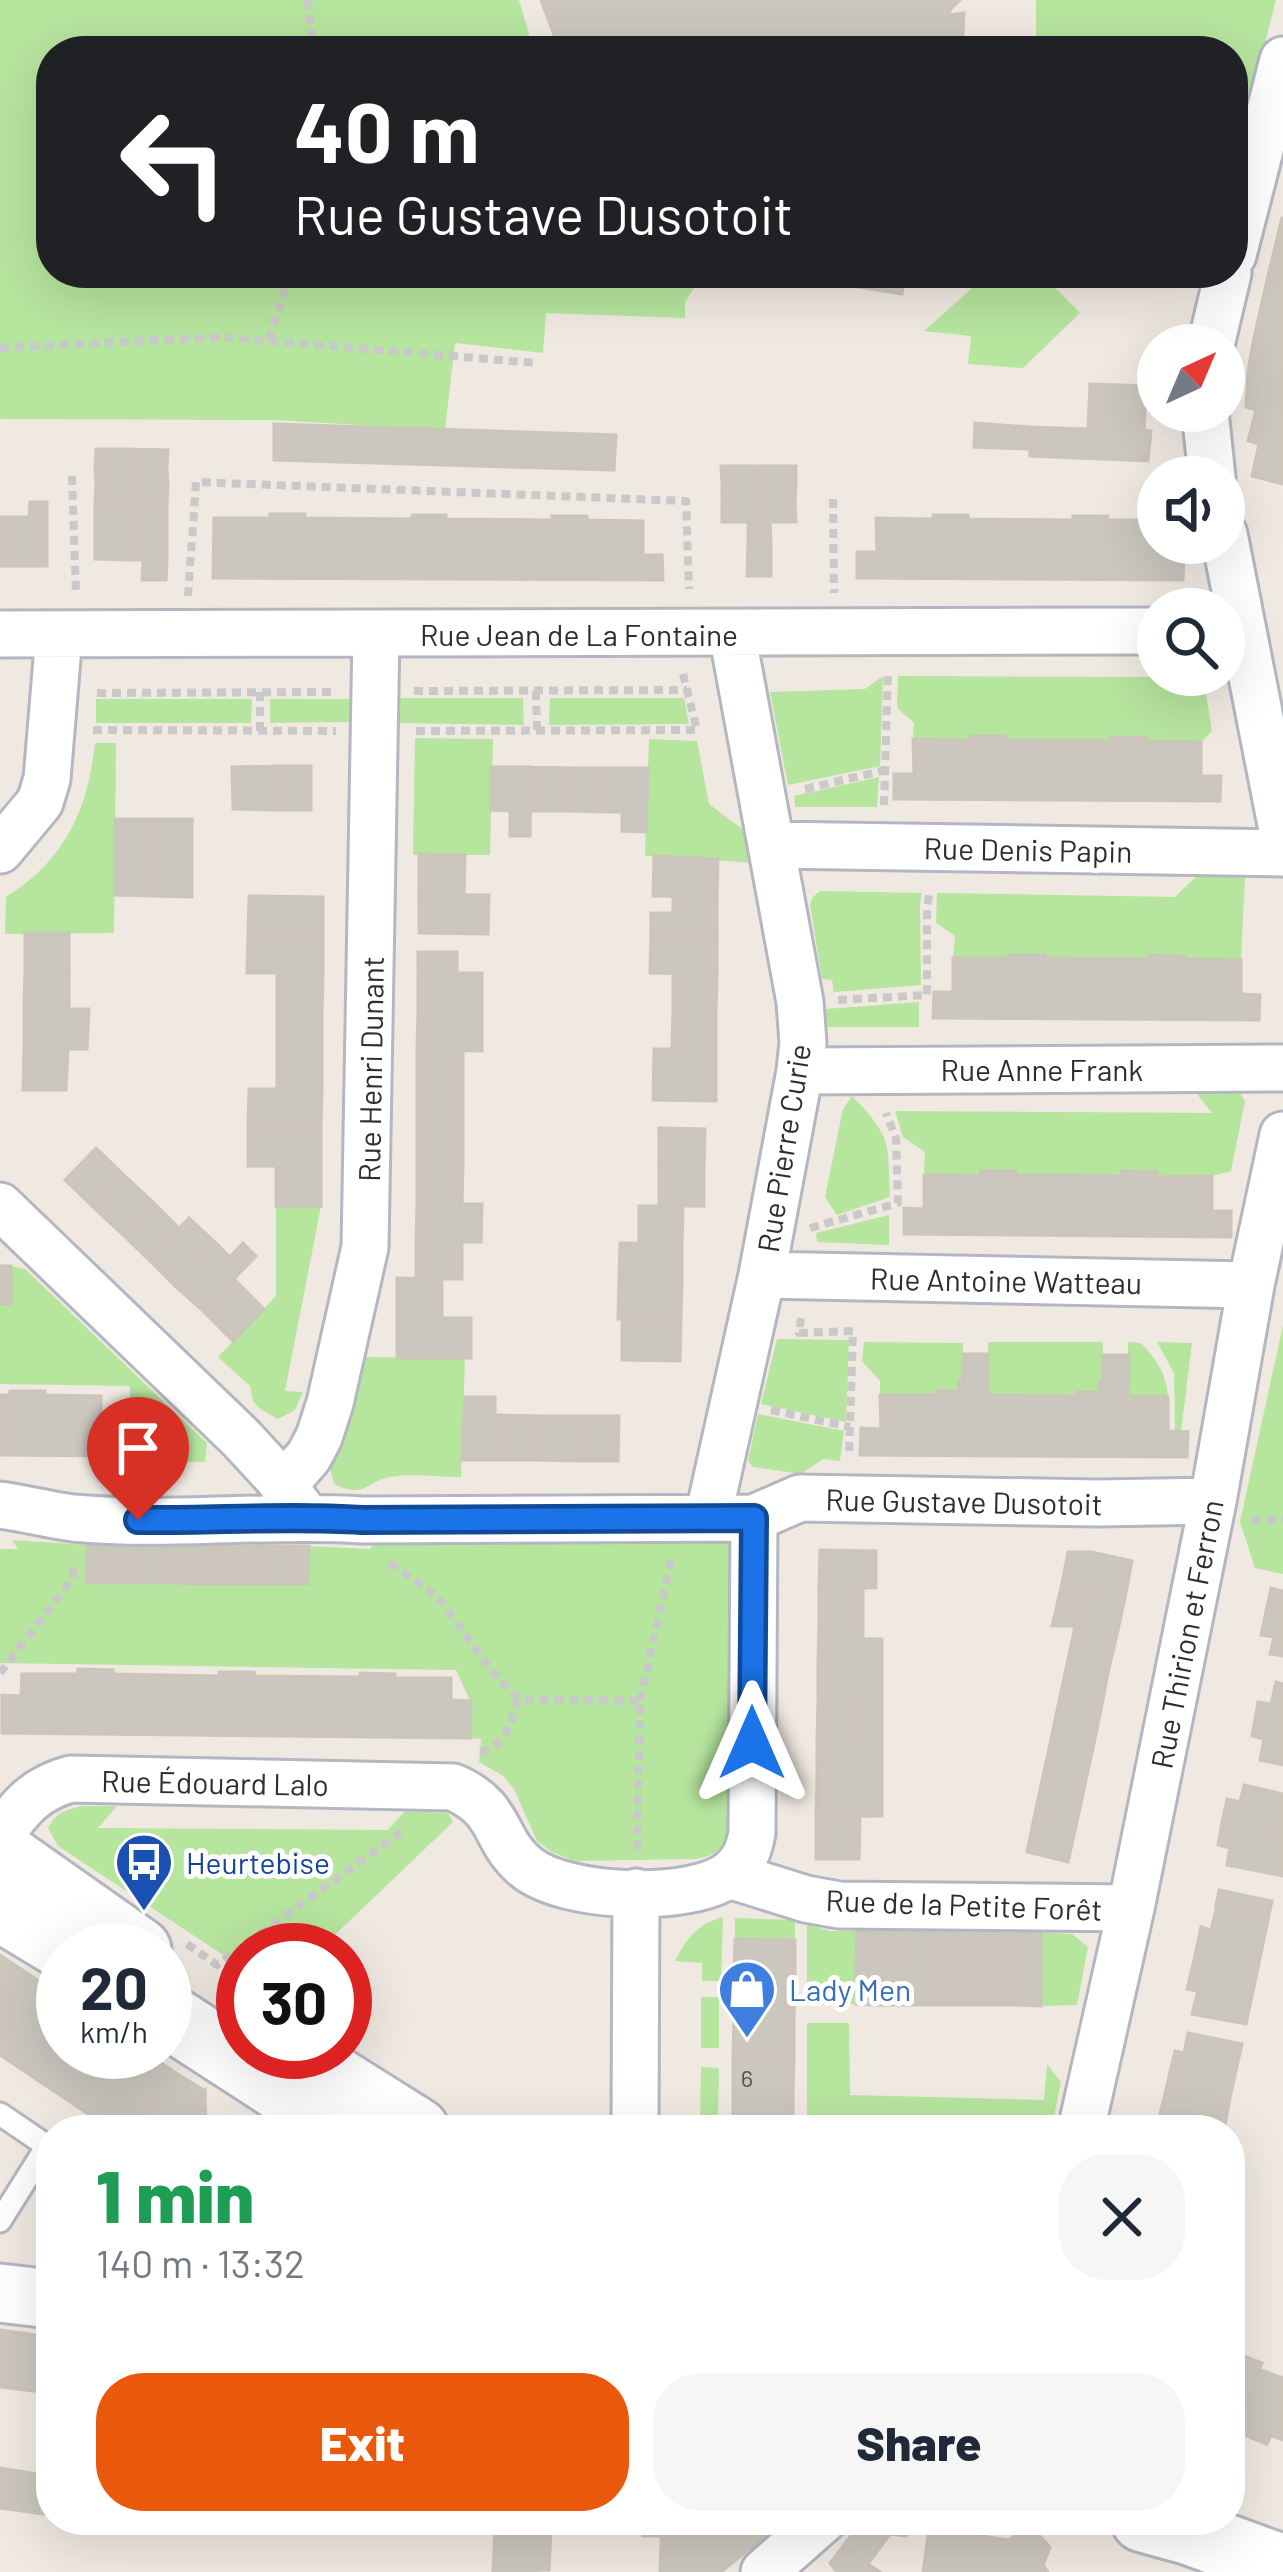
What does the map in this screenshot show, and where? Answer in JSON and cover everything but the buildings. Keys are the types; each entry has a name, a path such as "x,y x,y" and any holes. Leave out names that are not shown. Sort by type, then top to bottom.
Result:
{"main road":[{"path":"0,1852 115,1923"},
{"path":"0,1909 36,1931"},
{"path":"192,1976 216,1996"},
{"path":"192,2031 321,2115"},
{"path":"337,2079 394,2115"},
{"path":"1245,2510 1283,2524"},
{"path":"1195,2535 1283,2567"}],"street":[{"path":"1248,196 1283,61"},
{"path":"1216,324 1224,288"},
{"name":"Rue Jean de La Fontaine","path":"0,634 1137,631"},
{"name":"Rue Pierre Curie","path":"694,1518 784,1275 803,1043 791,846 711,633"},
{"name":"Rue Henri Dunant","path":"295,1501 330,1403 365,1246 376,634"},
{"path":"0,850 40,802 69,635"},
{"path":"1245,674 1281,816"},
{"name":"Rue Denis Papin","path":"791,846 1283,853"},
{"name":"Rue Anne Frank","path":"800,1071 1283,1068"},
{"name":"Rue Thirion et Ferron","path":"1084,2115 1214,1501 1251,1285 1283,1136"},
{"path":"5,1219 241,1438 295,1501"},
{"name":"Rue Antoine Watteau","path":"784,1275 1251,1285"},
{"name":"Rue Gustave Dusotoit","path":"0,1504 74,1518 226,1521 295,1501 362,1520 754,1518 800,1498 1214,1501"},
{"path":"442,1787 473,1796 488,1809 525,1867 561,1885 636,1892 692,1889 729,1875 749,1850 752,1832 754,1518"},
{"name":"Rue Édouard Lalo","path":"0,1836 35,1795 50,1784 71,1779 442,1787"},
{"name":"Rue de la Petite Forêt","path":"729,1875 839,1905 1131,1908"},
{"path":"635,2115 636,1892"},
{"path":"0,2293 36,2297"},
{"path":"764,2572 806,2535"}],"lane":[{"path":"0,2114 36,2139"},
{"path":"0,2222 36,2164"}],"path":[{"path":"308,0 312,36"},
{"path":"269,340 285,288"},
{"path":"0,348 221,337 536,364"},
{"path":"69,635 71,476"},
{"path":"187,635 196,482 686,501 711,633"},
{"path":"833,499 835,633"},
{"path":"410,692 686,690"},
{"path":"536,691 537,731"},
{"path":"260,692 260,731"},
{"path":"90,693 339,692"},
{"path":"791,846 805,824 789,814 787,793 885,770"},
{"path":"848,1467 853,1331 799,1333 784,1275 806,1258 793,1248 791,1233 898,1203 896,1138 885,1112 850,1071"},
{"path":"0,1673 73,1578 74,1518"},
{"path":"636,1892 640,1701 694,1518"},
{"path":"362,1520 369,1549 438,1597 518,1699 640,1701"},
{"path":"192,1959 217,1965 398,1835 442,1787"}],"green space":[{"path":"0,0 519,0 530,36 36,36 36,288 694,288 685,302 685,318 546,313 543,353 455,343 445,430 275,420 0,419"},
{"path":"1036,0 1276,0 1248,109 1248,36 1036,36"},
{"path":"972,288 1056,288 1080,313 1023,368 968,364 971,336 924,331"},
{"path":"883,676 880,766 788,785 770,692 865,689"},
{"path":"898,676 1137,677 1137,696 1206,696 1212,731 1201,742 1146,741 1145,737 1111,737 1110,741 1005,740 1004,736 913,739 914,723 897,708"},
{"path":"395,698 523,698 524,725 395,723"},
{"path":"550,698 684,698 689,724 549,725"},
{"path":"96,699 252,699 251,723 96,723"},
{"path":"270,699 349,699 349,722 270,723"},
{"path":"415,738 493,739 490,855 413,855"},
{"path":"649,739 697,741 709,804 753,837 755,863 645,856"},
{"path":"95,743 116,743 114,933 5,934 6,897 44,867 70,831 86,790"},
{"path":"879,777 877,807 795,807 794,796"},
{"path":"1208,865 1222,865 1228,875 1245,876 1241,960 1150,955 1149,959 953,958 955,936 936,923 937,893 1175,897"},
{"path":"820,891 922,893 921,985 834,992 832,980 822,979 810,904"},
{"path":"919,1002 919,1027 827,1027 826,1009"},
{"path":"1232,1082 1245,1101 1231,1171 1212,1176 1016,1175 1015,1171 924,1175 925,1152 903,1137 895,1111 1212,1113 1189,1084"},
{"path":"852,1096 875,1121 885,1141 890,1197 837,1215 825,1197 843,1109"},
{"path":"276,1206 321,1206 285,1391 303,1392 295,1410 278,1419 260,1409 250,1386 218,1357 276,1296"},
{"path":"889,1215 889,1245 817,1242 816,1233"},
{"path":"11,1266 25,1269 207,1443 205,1462 130,1461 130,1386 0,1384 0,1304 11,1304"},
{"path":"1283,1325 1283,1574 1255,1568 1240,1522"},
{"path":"777,1339 849,1340 846,1422 761,1404"},
{"path":"864,1342 963,1343 959,1391 880,1395 880,1381 862,1361"},
{"path":"988,1342 1103,1342 1103,1382 1099,1392 1078,1392 1077,1396 988,1395"},
{"path":"1128,1342 1141,1343 1156,1361 1168,1397 1128,1396"},
{"path":"1157,1342 1192,1343 1181,1432 1175,1431 1174,1373"},
{"path":"362,1357 465,1358 461,1477 398,1476 359,1490 334,1484 330,1468 343,1438"},
{"path":"758,1414 844,1431 840,1461 823,1459 801,1474 753,1467 748,1461"},
{"path":"12,1540 88,1545 87,1583 307,1584 309,1546 369,1549 379,1541 734,1541 728,1836 715,1852 695,1859 574,1861 552,1852 537,1841 514,1789 479,1762 481,1739 470,1738 470,1701 456,1670 0,1663 0,1549 18,1549"},
{"path":"82,1806 117,1806 98,1828 388,1830 405,1811 448,1813 453,1822 347,1923 216,1923 216,1950 192,1934 192,1923 175,1923 58,1846 48,1828 62,1813"},
{"path":"723,1917 721,1981 702,1981 702,1963 675,1961 694,1933"},
{"path":"735,1918 795,1920 795,1940 735,1939"},
{"path":"807,1924 830,1931 857,1931 856,2004 807,2005"},
{"path":"1041,1932 1072,1934 1088,1947 1077,2005 1041,2006"},
{"path":"701,1997 719,1997 719,2048 701,2048"},
{"path":"807,2023 849,2023 850,2095 1044,2100 1047,2064 1061,2082 1054,2115 807,2115"},
{"path":"701,2067 719,2068 718,2115 700,2115"}],"place":[{"name":"Heurtebise","path":"144,1913"},
{"name":"Lady Men","path":"747,2040"}],"route":[{"path":"138,1520 754,1518 752,1743"}]}
